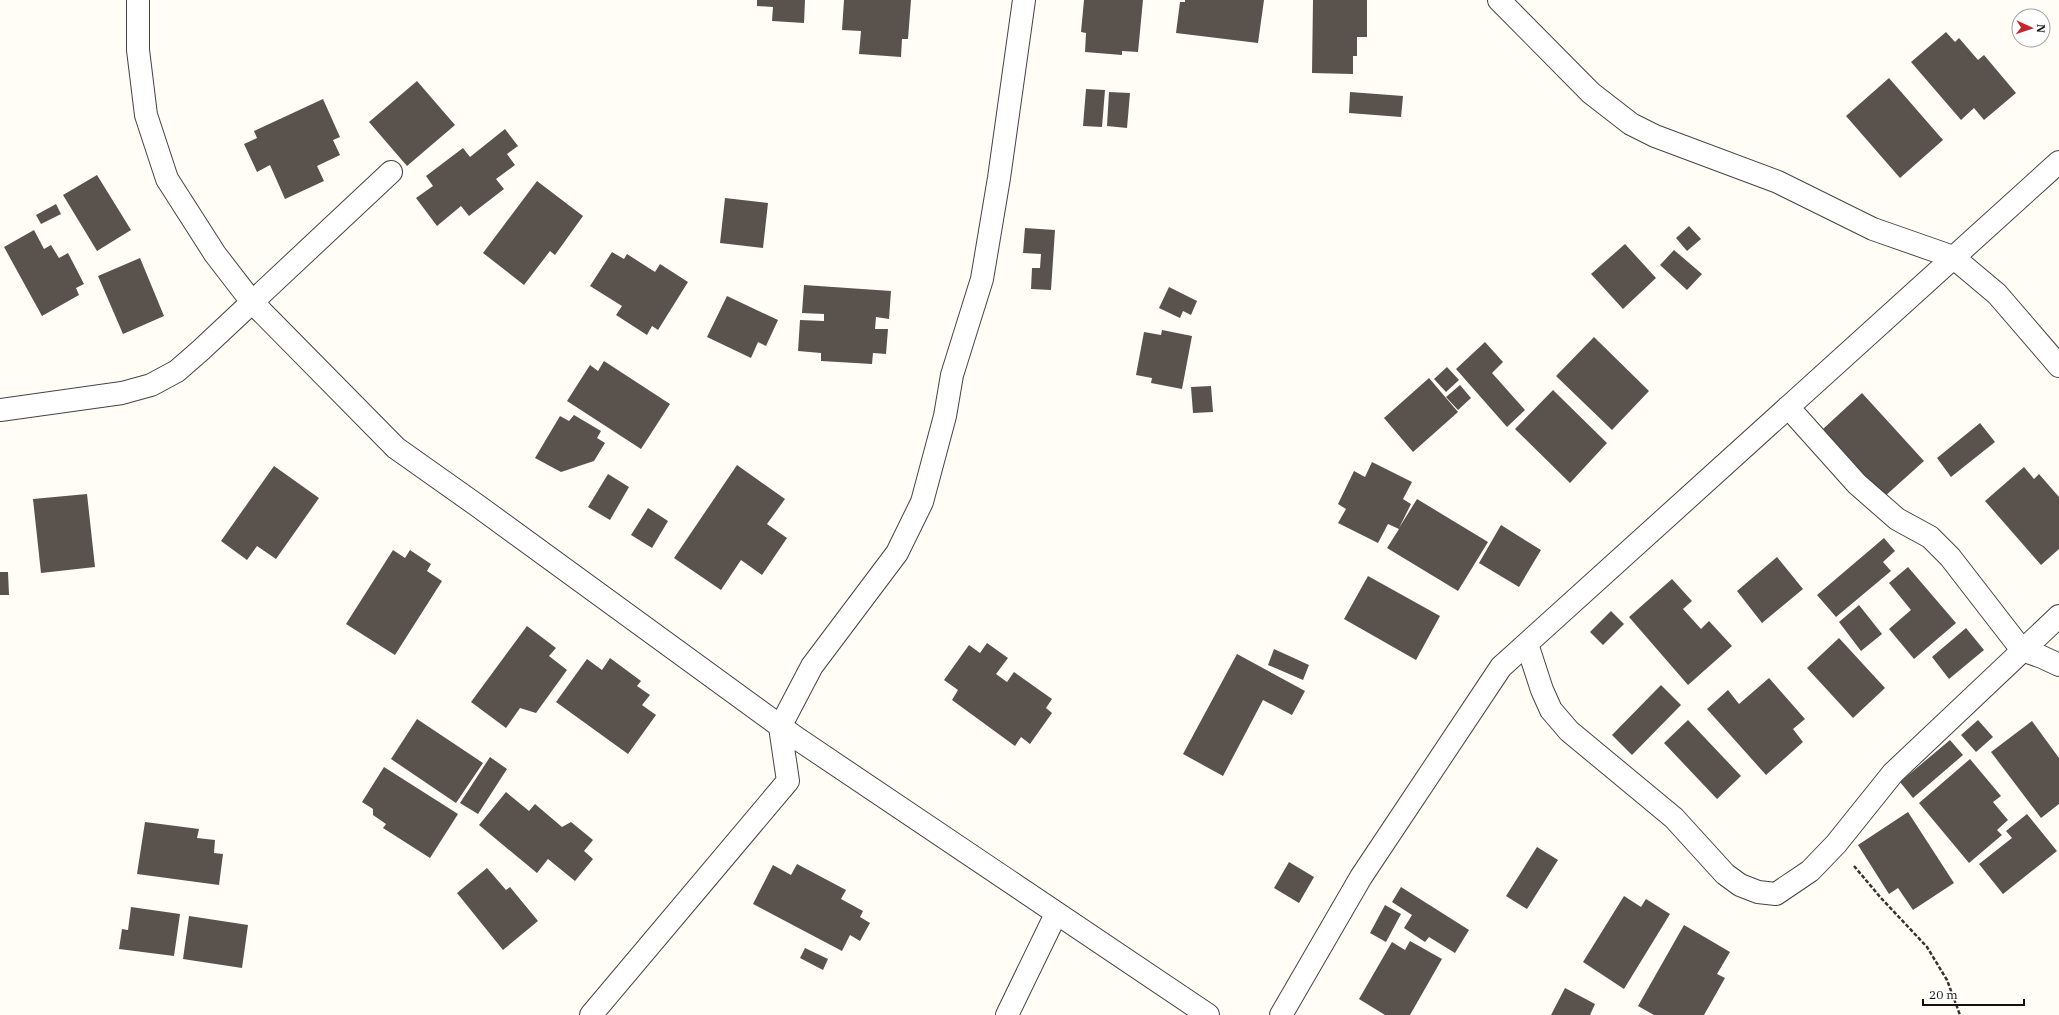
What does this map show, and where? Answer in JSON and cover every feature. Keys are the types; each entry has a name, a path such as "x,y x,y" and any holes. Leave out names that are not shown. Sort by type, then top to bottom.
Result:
{"street":[{"path":"138,0 138,50 146,115 167,180 215,254 252,302 396,448 478,506 780,727 1208,1015"},
{"path":"591,1015 788,781 780,727 812,666 897,553 922,502 945,416 952,375 982,279 999,178 1024,0"},
{"path":"1499,0 1592,93 1631,124 1655,136 1778,182 1873,228 1953,257 1997,294 2059,366"},
{"path":"1280,1015 1365,871 1501,667 2059,162"},
{"path":"0,410 122,393 151,385 177,371 392,172"},
{"path":"1788,407 1857,484 1897,519 1930,538 1950,557 2022,650 2042,656 2059,665"},
{"path":"1527,644 1542,690 1551,710 1569,731 1674,818 1725,874 1740,885 1758,892 1776,894 1810,871 1836,844 1893,773 2059,616"},
{"path":"1007,1015 1056,914"}],"path":[{"path":"1836,844 1881,898 1927,948 1948,980 1960,1015"}],"building":[{"path":"757,0 805,0 804,23 772,21 773,7 757,6"},
{"path":"844,0 911,0 908,39 902,39 901,57 859,54 861,31 842,30"},
{"path":"1084,0 1143,0 1138,52 1122,51 1122,55 1085,52 1086,33 1081,32"},
{"path":"1185,0 1264,0 1258,43 1176,33 1180,2 1185,2"},
{"path":"1313,0 1367,0 1367,37 1357,37 1357,56 1353,56 1353,74 1312,73"},
{"path":"1946,32 1955,42 1959,38 1978,60 1984,55 2016,93 1984,120 1974,108 1961,120 1911,62"},
{"path":"1889,78 1943,140 1900,178 1846,116"},
{"path":"417,81 455,125 407,166 369,122"},
{"path":"1086,89 1105,90 1102,127 1083,126"},
{"path":"1109,92 1130,93 1127,128 1107,126"},
{"path":"1350,92 1403,96 1401,117 1349,113"},
{"path":"323,99 340,137 333,140 340,155 317,166 324,181 285,199 270,165 257,172 244,144 257,138 254,131"},
{"path":"505,129 518,146 507,154 515,165 496,179 504,189 469,216 461,206 437,226 416,198 433,186 426,176 463,148 470,157"},
{"path":"97,175 131,230 97,251 63,195"},
{"path":"537,181 583,216 555,255 550,251 524,285 483,253"},
{"path":"725,198 768,203 763,248 720,243"},
{"path":"56,204 61,214 41,224 36,215"},
{"path":"1689,226 1701,239 1687,251 1676,238"},
{"path":"1025,228 1055,230 1051,290 1031,289 1032,268 1040,268 1041,254 1023,253"},
{"path":"34,230 44,249 51,245 59,258 68,253 84,284 76,288 79,295 42,316 4,247"},
{"path":"1625,244 1656,278 1623,309 1591,274"},
{"path":"1674,250 1702,274 1687,290 1660,265"},
{"path":"612,252 624,259 627,254 655,272 660,264 688,282 658,330 652,326 647,335 616,315 622,306 590,286"},
{"path":"140,258 164,316 123,334 98,276"},
{"path":"804,285 891,291 889,319 876,317 875,329 888,329 886,354 873,353 872,364 821,361 821,353 798,351 800,320 824,321 824,314 802,313"},
{"path":"1169,287 1197,301 1191,315 1183,311 1180,318 1159,308"},
{"path":"727,296 778,320 766,346 758,342 751,358 707,337"},
{"path":"1162,330 1192,336 1182,389 1151,383 1152,378 1136,375 1144,332 1161,335"},
{"path":"1594,337 1649,391 1612,430 1556,376"},
{"path":"1485,342 1503,362 1492,373 1525,410 1507,427 1456,369"},
{"path":"604,361 670,404 641,449 567,401 590,365 598,371"},
{"path":"1447,367 1459,380 1446,392 1434,379"},
{"path":"1429,378 1458,412 1413,452 1384,418"},
{"path":"1460,385 1471,398 1458,410 1446,397"},
{"path":"1211,386 1213,412 1193,413 1191,387"},
{"path":"1553,390 1607,443 1570,483 1515,429"},
{"path":"1862,393 1924,461 1884,497 1823,429"},
{"path":"574,415 601,431 597,438 605,443 594,461 561,472 535,458 560,416 569,421"},
{"path":"1980,423 1995,442 1951,477 1937,458"},
{"path":"1372,462 1412,482 1403,499 1411,504 1399,528 1417,499 1488,542 1458,591 1387,548 1399,529 1388,524 1378,543 1338,523 1346,509 1338,504 1354,471 1365,477"},
{"path":"737,465 785,499 767,524 787,538 762,575 741,560 721,590 674,558"},
{"path":"274,466 319,498 276,559 257,546 247,560 221,541"},
{"path":"2024,467 2034,479 2039,474 2059,497 2059,549 2041,565 1985,501"},
{"path":"608,474 629,487 610,520 588,507"},
{"path":"87,494 95,567 41,573 33,499"},
{"path":"648,508 668,521 652,548 631,535"},
{"path":"1501,525 1541,550 1519,587 1479,563"},
{"path":"1884,538 1895,551 1883,562 1891,571 1836,617 1817,595"},
{"path":"393,550 405,558 410,550 431,564 427,571 442,581 395,655 346,624"},
{"path":"1777,557 1803,589 1762,623 1737,591"},
{"path":"1908,567 1956,623 1914,659 1889,629 1911,610 1889,583"},
{"path":"0,572 8,572 9,595 0,595"},
{"path":"1368,576 1440,616 1416,660 1344,619"},
{"path":"1672,579 1692,601 1683,609 1701,629 1709,621 1732,646 1688,685 1629,617"},
{"path":"1859,605 1882,634 1861,651 1839,622"},
{"path":"1611,611 1624,624 1603,645 1590,632"},
{"path":"527,626 556,648 549,656 567,670 536,713 520,708 506,728 471,702"},
{"path":"1966,628 1984,650 1949,679 1932,657"},
{"path":"1839,638 1885,688 1853,718 1807,668"},
{"path":"987,643 1008,658 996,674 1007,682 1014,672 1052,699 1046,708 1052,713 1030,744 1021,737 1015,746 952,700 958,690 944,680 969,645 980,653"},
{"path":"1274,649 1309,665 1303,680 1268,665"},
{"path":"1237,654 1305,691 1292,715 1263,700 1223,776 1183,754"},
{"path":"610,658 641,681 637,686 650,695 642,705 656,715 628,754 556,702 587,659 602,670"},
{"path":"1769,678 1805,719 1793,729 1803,742 1766,775 1707,709 1728,690 1739,704"},
{"path":"1661,685 1681,705 1632,755 1612,735"},
{"path":"417,719 483,763 456,803 391,759"},
{"path":"1688,720 1741,776 1717,799 1664,743"},
{"path":"1978,720 1993,737 1976,752 1961,735"},
{"path":"2032,721 2059,758 2059,804 2041,818 1991,752"},
{"path":"1950,740 1963,755 1913,798 1900,782"},
{"path":"490,757 507,769 478,814 460,803"},
{"path":"1970,759 2001,796 1993,802 2008,820 1997,830 2002,835 1969,863 1919,803"},
{"path":"384,767 458,814 430,858 383,828 386,824 373,815 373,809 362,802"},
{"path":"506,792 529,811 535,804 562,827 571,822 593,840 584,851 593,859 575,881 548,859 537,873 479,825"},
{"path":"1908,812 1954,883 1913,910 1898,888 1889,894 1858,845"},
{"path":"2027,814 2057,851 2003,894 1979,864 2012,838 2006,831"},
{"path":"145,822 199,829 197,838 215,840 214,853 223,854 219,885 137,874"},
{"path":"1537,847 1558,860 1527,909 1506,896"},
{"path":"1289,862 1314,877 1299,903 1274,888"},
{"path":"797,864 846,890 841,899 863,911 860,917 870,923 860,941 850,935 842,951 753,904 773,865 791,875"},
{"path":"487,868 506,890 510,887 538,921 503,950 457,893"},
{"path":"1401,887 1469,930 1455,953 1429,937 1425,942 1404,928 1412,915 1392,902"},
{"path":"1624,896 1641,907 1646,899 1670,914 1624,989 1583,962"},
{"path":"1385,905 1401,914 1386,942 1370,933"},
{"path":"131,907 180,914 174,956 119,949 122,929 128,930"},
{"path":"189,916 248,925 242,968 183,959"},
{"path":"1684,925 1730,952 1717,974 1725,978 1704,1015 1654,1015 1638,1006"},
{"path":"1410,941 1442,959 1410,1015 1385,1015 1359,999 1392,942 1405,950"},
{"path":"805,948 828,959 823,970 800,958"},
{"path":"1565,988 1595,1004 1590,1015 1551,1015"}]}
